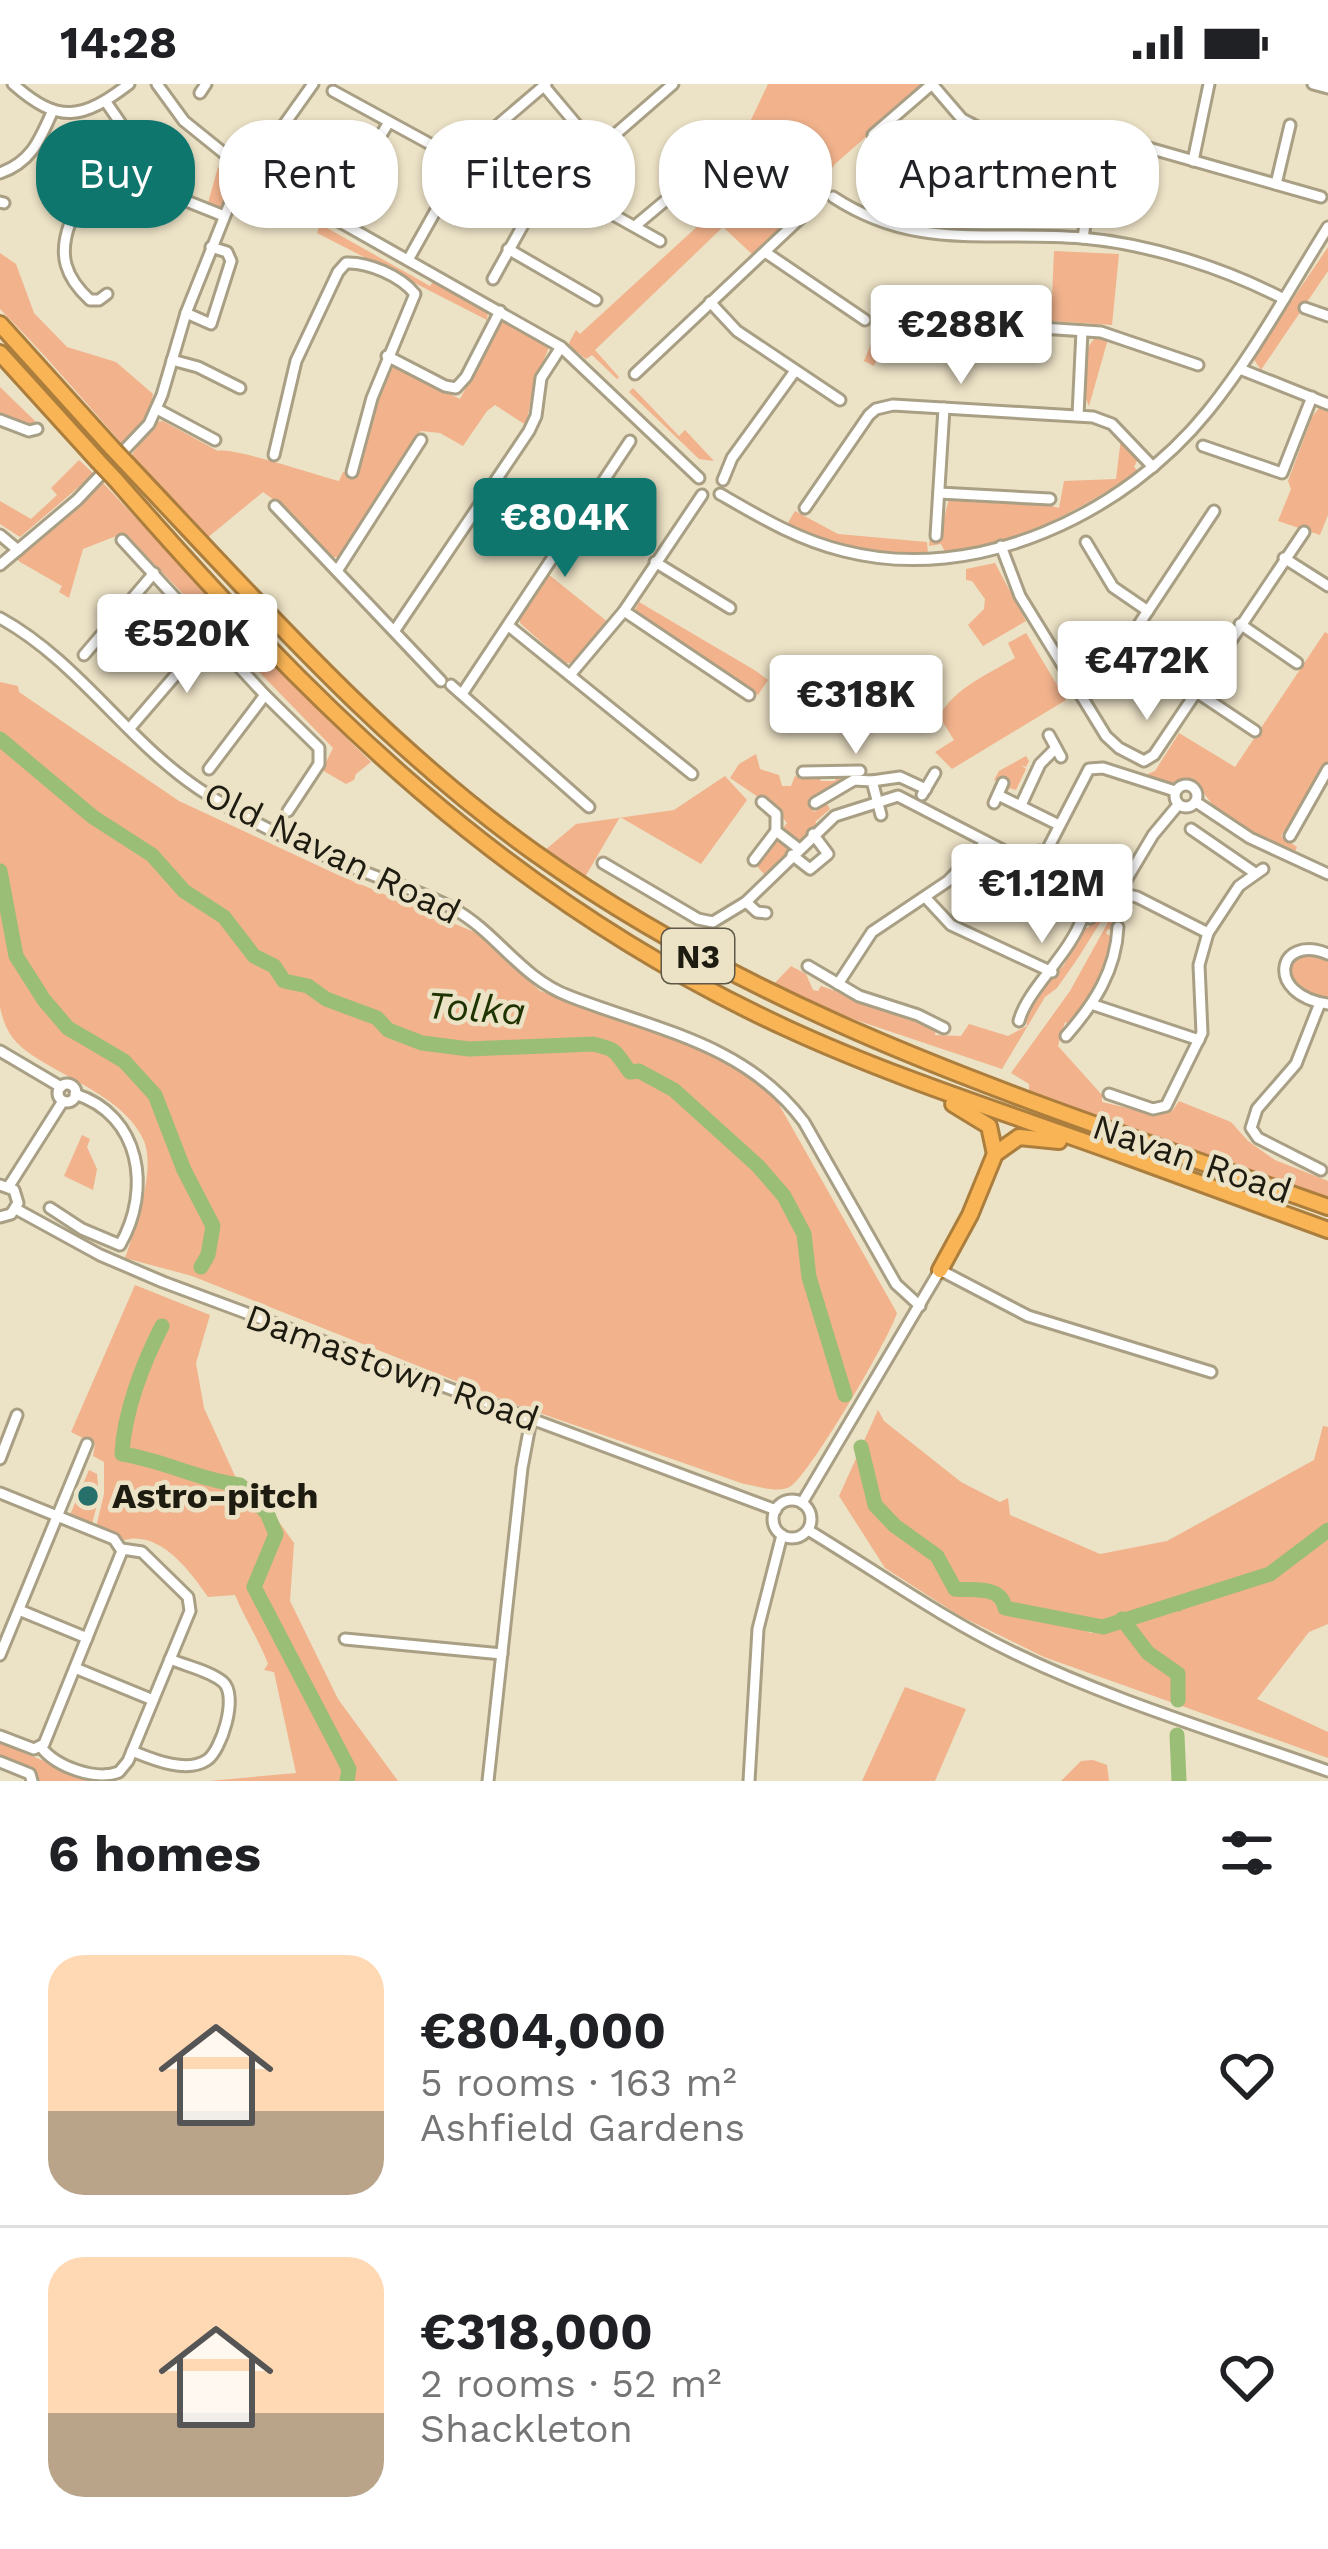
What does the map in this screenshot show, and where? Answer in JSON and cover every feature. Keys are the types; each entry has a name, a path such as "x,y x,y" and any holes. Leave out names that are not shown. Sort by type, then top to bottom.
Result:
{"highway":[{"name":"Navan Road","path":"0,324 353,703 533,852 664,937 773,996 909,1057 1328,1207"},
{"name":"N3","path":"0,353 302,685 426,800 512,865 656,960 783,1027 866,1062 1131,1157"},
{"path":"0,363 54,412"},
{"path":"656,960 707,993 780,1030 980,1117 994,1135 995,1154 940,1270"},
{"path":"995,1154 1012,1139 1034,1136 1131,1157"},
{"name":"Navan Road","path":"1131,1157 1328,1230"}],"street":[{"path":"13,84 52,110 80,114 129,84"},
{"path":"158,84 184,121 219,148"},
{"path":"287,120 313,84"},
{"path":"631,120 673,84"},
{"path":"890,120 932,84 964,120"},
{"path":"1193,161 1209,84"},
{"path":"1313,84 1328,88"},
{"path":"503,120 545,85 573,120"},
{"path":"332,91 385,120"},
{"path":"106,102 139,154 137,188 125,204 86,212 70,223 62,257 73,282 89,300 99,300 107,293"},
{"path":"0,173 34,150 52,110"},
{"path":"1276,184 1291,125"},
{"path":"1159,151 1321,197"},
{"path":"833,197 874,220 924,235 1083,238 1246,279 1284,299"},
{"path":"659,206 635,226 660,241"},
{"path":"720,494 781,530 856,554 918,561 1001,546 1086,512 1153,467 1193,429 1240,368 1328,227"},
{"path":"0,565 77,500 128,449 157,409 186,313 219,228"},
{"path":"351,228 561,347 699,478 719,476"},
{"path":"408,260 426,228"},
{"path":"493,279 520,228"},
{"path":"635,374 790,228"},
{"path":"1083,238 1084,228"},
{"path":"186,313 212,324 231,261 227,252 211,248"},
{"path":"508,249 596,300"},
{"path":"765,252 865,320"},
{"path":"274,455 292,374 346,263 356,262 413,291 412,305 368,412 352,472"},
{"path":"710,302 737,331 840,400"},
{"path":"1305,308 1328,316"},
{"path":"388,356 457,388 500,311"},
{"path":"904,320 1117,336 1198,365"},
{"path":"1078,415 1082,331"},
{"path":"395,631 529,431 541,378 561,347"},
{"path":"172,359 198,367 234,388"},
{"path":"1240,368 1328,404"},
{"path":"720,494 719,476 795,371"},
{"path":"1203,446 1282,472 1312,397"},
{"path":"805,508 862,423 876,409 893,405 1078,415 1112,424 1153,467"},
{"path":"937,536 944,408"},
{"path":"157,409 215,440"},
{"path":"0,420 29,431 37,429"},
{"path":"337,571 421,440"},
{"path":"462,694 630,441"},
{"path":"699,478 702,494 713,498 720,494"},
{"path":"938,493 1051,499"},
{"path":"570,675 624,611 702,494"},
{"path":"274,506 446,683 589,807"},
{"path":"1077,688 1109,667 1214,511"},
{"path":"1001,546 1020,596 1106,736 1144,760 1154,755 1304,532"},
{"path":"0,536 19,550"},
{"path":"122,540 320,748 321,754 288,811"},
{"path":"1086,542 1113,587 1148,611"},
{"path":"1284,558 1328,586"},
{"path":"655,562 730,608"},
{"path":"83,655 154,573"},
{"path":"624,611 749,695"},
{"name":"Old Navan Road","path":"0,618 52,653 149,749 218,800 319,853 455,910 552,989 674,1030 757,1073 787,1099 804,1122 896,1284 920,1306"},
{"path":"1240,624 1297,663"},
{"path":"510,627 692,774"},
{"path":"130,728 210,635"},
{"path":"1196,691 1256,731"},
{"path":"209,769 265,695"},
{"path":"1021,806 1040,764 1059,753 1049,735"},
{"path":"1039,851 1045,854 1089,769 1103,768 1175,791"},
{"path":"1290,836 1328,770"},
{"path":"803,772 854,774 872,781 900,777 924,792 934,772"},
{"path":"815,803 854,774"},
{"path":"872,781 881,815"},
{"path":"1003,783 996,799 1059,825"},
{"path":"1175,791 1181,785 1191,786 1197,793 1196,802"},
{"path":"1175,791 1178,805"},
{"path":"603,863 706,923 746,902 836,816 902,797 986,842 1086,885 1152,903 1208,933"},
{"path":"754,860 776,831 776,814 762,802"},
{"path":"1178,805 1188,807 1196,802"},
{"path":"1196,802 1250,838 1328,874"},
{"path":"1119,892 1153,835 1178,805"},
{"path":"1109,1094 1161,1109 1199,1040 1203,1023 1199,965 1208,933 1229,899 1259,871 1191,829"},
{"path":"776,831 810,869 827,854 813,834"},
{"path":"838,984 872,932 953,877 986,842"},
{"path":"925,897 952,925 1052,972"},
{"path":"746,902 766,913"},
{"path":"1019,1021 1083,916 1090,918"},
{"path":"1066,1036 1094,1005 1112,960 1115,931"},
{"path":"1321,1170 1258,1138 1251,1128 1257,1109 1296,1064 1324,1004 1289,987 1286,966 1304,949 1328,954"},
{"path":"813,973 944,1028"},
{"path":"1094,1005 1199,1040"},
{"path":"0,1051 62,1087 70,1085 75,1094 112,1113 128,1139 139,1183 134,1218 120,1245 50,1208"},
{"path":"62,1087 58,1094 63,1101"},
{"path":"63,1101 71,1101 75,1094"},
{"path":"0,1217 16,1209 17,1196 5,1186 63,1101"},
{"name":"Damastown Road","path":"16,1209 145,1275 776,1510"},
{"path":"68,1220 74,1209"},
{"path":"802,1503 940,1270 1028,1316 1211,1372"},
{"path":"0,1459 5,1430 17,1415"},
{"path":"488,1781 531,1420"},
{"path":"0,1655 3,1638 88,1444"},
{"path":"81,1460 97,1467"},
{"path":"0,1493 114,1540 122,1549 139,1550 190,1602 132,1751 119,1772 104,1777 51,1758 41,1748 0,1736"},
{"path":"785,1502 802,1503 811,1515 808,1530 799,1537 782,1535 775,1525 776,1510 785,1502"},
{"path":"808,1530 932,1610 1054,1672 1328,1772"},
{"path":"748,1781 758,1629 782,1535"},
{"path":"41,1748 122,1549"},
{"path":"19,1610 87,1638"},
{"path":"345,1639 502,1654"},
{"path":"132,1751 166,1764 203,1762 218,1741 231,1708 229,1689 219,1679 170,1659"},
{"path":"75,1668 153,1700"},
{"path":"0,1762 30,1774 32,1781"}],"shaded area":[{"path":"768,84 926,84 885,120 856,120 856,146 832,168 832,120 751,120"},
{"path":"218,167 219,208 208,203"},
{"path":"319,228 327,228 430,286 434,280 488,312 487,320 317,233"},
{"path":"696,228 722,228 595,350 617,379 592,355 586,359 568,345 576,330 580,334"},
{"path":"724,228 781,228 753,255"},
{"path":"1328,247 1328,271 1261,370 1253,358"},
{"path":"1054,251 1119,254 1112,325 1051,321"},
{"path":"0,253 16,264 34,313 67,347 116,362 153,394 149,416 125,447 0,309"},
{"path":"899,295 874,366 864,361 874,336 871,326 873,322 879,325"},
{"path":"502,320 549,347 534,384 526,425 495,405 463,446 440,433 421,431 338,557 327,557 281,505 263,492 207,538 130,457 156,422 163,421 218,451 339,481 343,472 352,474 387,368 460,399"},
{"path":"1095,338 1108,339 1089,406 1083,371 1086,352"},
{"path":"0,387 35,421 30,427 0,417"},
{"path":"633,388 679,436 685,430 714,461 699,459 629,392"},
{"path":"1319,408 1328,410 1328,515 1320,535 1278,521 1291,489 1288,481"},
{"path":"1121,438 1138,459 1134,467 1138,471 1093,500 997,542 945,552 941,544 929,546 930,538 939,537 949,499 1059,508 1064,481 1116,479"},
{"path":"79,460 94,474 20,537 0,524 0,501 31,519 57,495 51,488"},
{"path":"103,483 371,762 354,780 346,784 322,770 333,748 124,533 83,549 69,598 59,592 62,586 17,559"},
{"path":"795,511 838,534 927,542 928,554 873,551 821,538 786,526"},
{"path":"995,563 1026,621 983,646 968,625 984,609 985,599 966,580 966,569"},
{"path":"548,574 609,623 573,663 565,663 520,623"},
{"path":"639,602 768,680 758,695 634,612"},
{"path":"1325,632 1328,764 1281,836 1297,847 1294,854 1220,815 1195,781 1169,785 1143,776 1155,771 1179,733 1235,767"},
{"path":"1026,633 1066,700 952,769 935,752 954,740 939,716 963,690 1015,658 1008,643"},
{"path":"0,682 18,686 19,692 179,801 479,934 540,991 657,1031 742,1070 777,1101 897,1313 848,1404 791,1486 775,1489 744,1484 511,1403 192,1276 125,1258 146,1183 144,1141 114,1105 20,1046 0,1007"},
{"path":"782,690 850,700 856,716 868,725 769,722"},
{"path":"756,754 760,769 779,775 782,786 791,786 795,776 846,779 816,794 810,805 814,812 827,804 830,809 815,822 819,826 764,874 755,864 787,823 776,809 730,778 739,764"},
{"path":"1026,756 1029,761 1026,767 1021,765 1026,769 1016,790 1007,792 1007,783 994,780 999,771"},
{"path":"725,776 747,800 701,864 621,818 674,810"},
{"path":"620,818 585,877 544,851 576,824"},
{"path":"1094,897 1113,902 1057,988 1045,997 1002,1069 850,1018 773,985 791,966 806,974 813,990 821,986 922,1023 936,1029 935,1035 961,1036 969,1024 1008,1036 1027,1026 1025,1013 1032,999 1064,965 1082,930 1089,927 1092,914 1087,911"},
{"path":"1117,906 1114,932 1108,929 1106,933 1114,940 1106,964 1078,1015 1070,1025 1065,1022 1058,1046 1102,1095 1102,1102 1157,1115 1173,1110 1179,1101 1231,1122 1275,1160 1328,1181 1328,1200 1053,1102 1029,1092 1029,1084 1011,1073 1070,991"},
{"path":"1306,952 1328,958 1328,1000 1291,984 1291,962"},
{"path":"82,1135 90,1139 87,1147 97,1169 93,1190 64,1176"},
{"path":"135,1285 210,1315 196,1363 204,1408 235,1476 251,1483 294,1543 290,1601 338,1699 398,1781 209,1781 296,1773 274,1672 264,1670 268,1664 235,1595 208,1597 161,1546 137,1538 124,1540 96,1527 104,1494 104,1462 93,1456 95,1444 71,1432"},
{"path":"878,1410 884,1421 961,1482 1000,1502 1008,1498 1010,1515 1100,1554 1167,1541 1314,1460 1323,1426 1328,1427 1328,1527 1268,1573 1098,1626 1052,1617 1091,1633 1178,1610 1276,1577 1328,1536 1328,1624 1309,1632 1257,1699 1328,1732 1328,1758 1044,1657 960,1616 885,1568 839,1496"},
{"name":"Astro-pitch","path":"89,1470 97,1474 99,1497 92,1524 70,1515"},
{"path":"905,1687 966,1709 935,1781 862,1781"},
{"path":"0,1743 93,1781 39,1781 31,1771 0,1758"},
{"path":"1081,1761 1107,1765 1109,1781 1061,1781"}],"waterway":[{"name":"Tolka","path":"0,739 93,817 152,855 184,891 224,917 254,956 274,966 284,981 308,986 422,1043 469,1049 602,1046 616,1053 630,1072 639,1071 674,1090 784,1196 804,1234 809,1277 845,1395"},
{"path":"0,871 16,956 44,1000 68,1028 124,1061 155,1095 184,1170 213,1226 201,1267"},
{"path":"162,1326 136,1388 122,1454 240,1485 267,1513 276,1534 254,1587 349,1769 347,1781"},
{"name":"Tolka","path":"861,1447 875,1505 937,1556 955,1589 986,1591 998,1596 1005,1608 1103,1627 1270,1574 1328,1530"},
{"path":"1179,1604 1180,1610"},
{"path":"1122,1619 1148,1653 1178,1674 1178,1700"},
{"path":"1177,1735 1179,1781"}],"place":[{"name":"Astro-pitch","path":"88,1496"}]}
